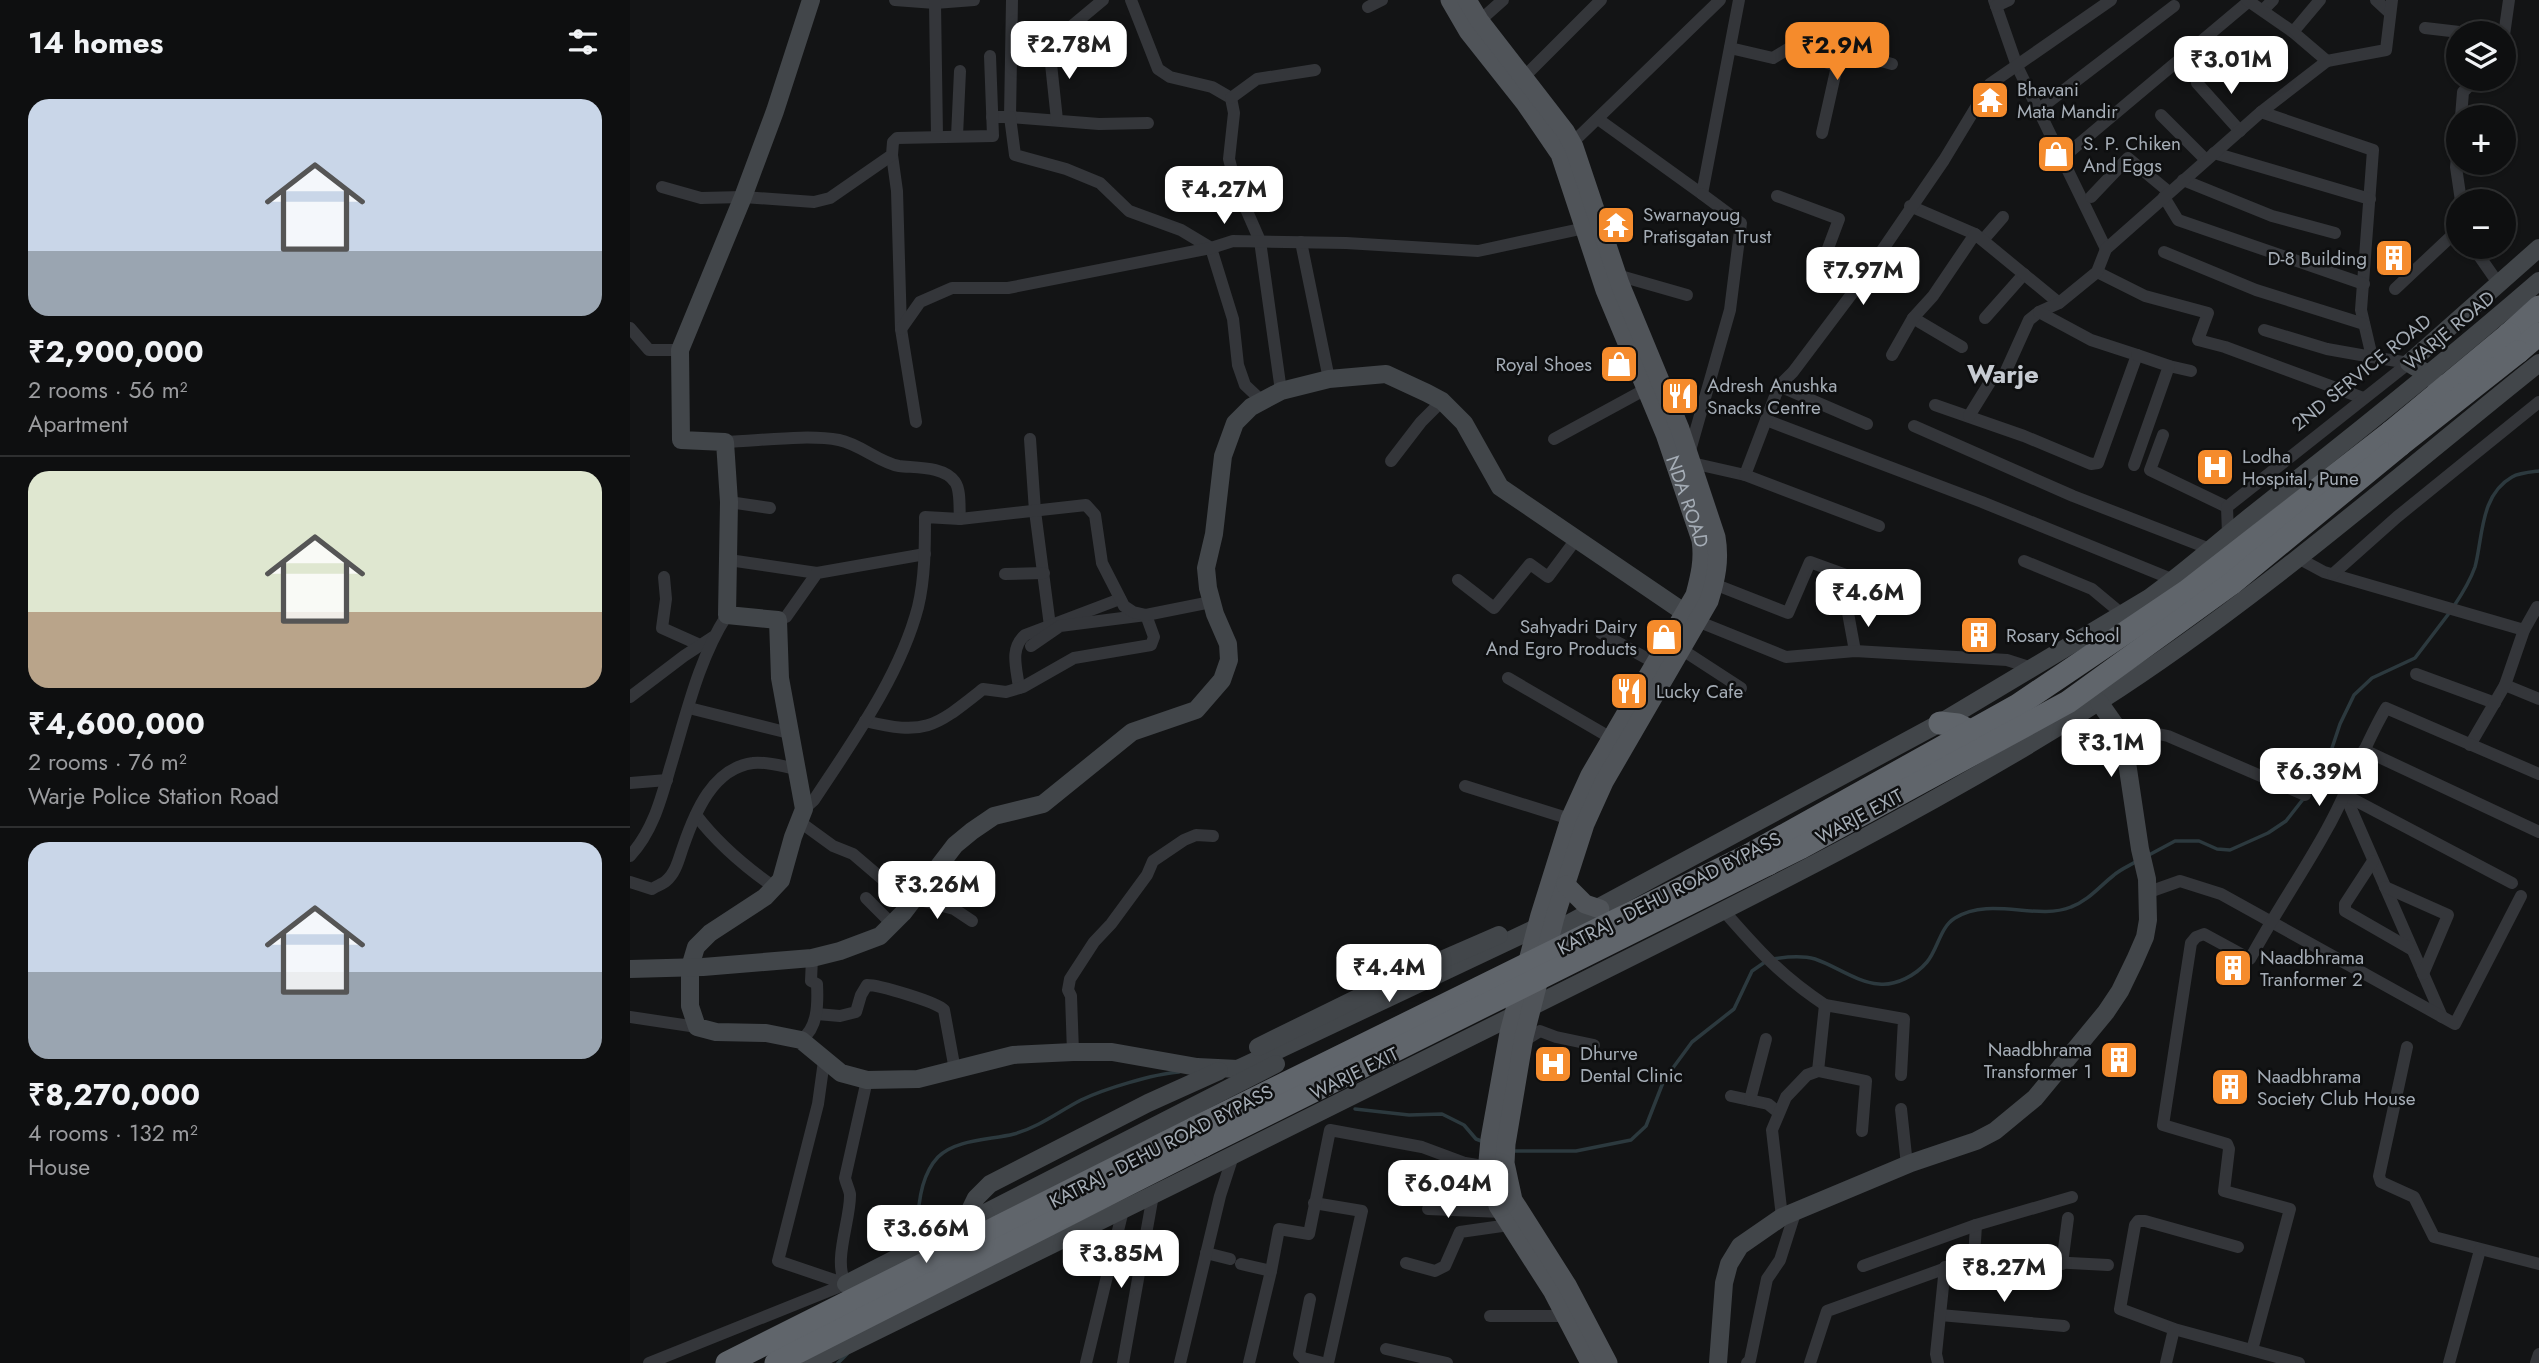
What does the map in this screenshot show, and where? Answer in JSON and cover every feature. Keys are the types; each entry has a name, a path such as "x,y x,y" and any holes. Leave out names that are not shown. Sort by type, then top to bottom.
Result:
{"highway":[{"name":"KATRAJ - DEHU ROAD BYPASS","path":"2514,343 2539,307"},
{"name":"KATRAJ - DEHU ROAD BYPASS","path":"727,1363 854,1289 889,1282 937,1259 972,1252 1759,859 2018,705 2187,592 2392,429 2514,343 2539,334"},
{"name":"KATRAJ - DEHU ROAD BYPASS","path":"1759,859 1802,847 2068,702 2231,584 2392,429"},
{"path":"1940,723 1958,725 1972,732"},
{"name":"KATRAJ - DEHU ROAD BYPASS","path":"776,1363 885,1307 937,1259"}],"main road":[{"name":"NDA ROAD","path":"1450,0 1525,76 1565,131 1566,149 1585,228 1605,290 1646,389 1686,461 1703,554 1691,617 1681,649 1595,799 1566,885 1545,928 1532,1007 1518,1032"},
{"name":"NDA ROAD","path":"1468,0 1474,26 1532,112 1566,149 1617,275 1716,537 1718,570 1709,601 1691,617 1655,663 1590,775 1570,819 1518,1032"},
{"path":"1566,885 1585,904 1600,909"},
{"path":"1518,1032 1498,1157 1491,1183 1505,1218 1534,1260 1565,1316 1600,1362"},
{"path":"1498,1157 1513,1200 1560,1274 1600,1362"}],"street":[{"path":"811,0 775,111 743,197 680,350 681,440 839,440 896,466 919,467 943,474 955,481 960,519"},
{"path":"895,0 935,3 974,0"},
{"path":"1012,0 1010,117 1015,155 1066,169 1100,183 1129,211 1181,230 1211,248 1233,320 1238,365 1245,385 1262,401"},
{"path":"1057,120 1049,46 1103,0"},
{"path":"1131,0 1158,69 1170,77 1212,87 1231,98 1234,113 1229,159 1236,186 1260,241 1281,391"},
{"path":"1368,7 1382,0"},
{"path":"1474,26 1503,0"},
{"path":"1525,76 1601,0"},
{"path":"1566,149 1720,0"},
{"path":"1702,194 1739,0"},
{"path":"2009,0 1993,2 2017,66 2106,249"},
{"path":"2263,10 2273,0"},
{"path":"2293,32 2320,0"},
{"path":"2005,373 2029,320 2059,303 2097,272 2106,249 2261,112 2326,61 2386,50 2391,6 2376,0"},
{"path":"2506,21 2509,0"},
{"path":"2061,159 2248,1 2293,32 2326,61"},
{"path":"935,3 937,136"},
{"path":"1745,475 1779,386 1793,372 1867,273 1944,159 1990,84 2102,3"},
{"path":"2038,110 2174,6"},
{"path":"2425,29 2446,31"},
{"path":"1730,48 1773,58 1788,49 1837,66"},
{"path":"1822,133 1842,50 1892,64"},
{"path":"916,422 901,329 893,142 897,138 993,136 990,56"},
{"path":"1231,98 1256,79 1315,70"},
{"path":"957,136 960,71"},
{"path":"2197,83 2240,131"},
{"path":"2261,112 2373,150 2361,310 2372,356"},
{"path":"2161,115 2210,156 2370,199"},
{"path":"992,117 1099,124 1147,123"},
{"path":"1598,119 1741,223 1730,310 1686,461 1745,475 1879,526"},
{"path":"662,187 701,198 743,197 814,202 830,198 892,155"},
{"path":"2091,197 2128,158 2166,194 2178,220 2364,284"},
{"path":"2183,180 2272,216 2335,233"},
{"path":"1777,196 1839,219 1826,251 1867,273"},
{"path":"1910,206 1979,237 2059,303"},
{"path":"1892,355 1913,318 1979,237 2003,217"},
{"path":"901,329 920,302 952,288 1008,288 1211,248 1233,241 1478,251 1585,228"},
{"path":"2395,289 2446,241"},
{"path":"1301,242 1329,379"},
{"name":"2ND SERVICE ROAD","path":"2227,507 2364,398 2418,372 2498,283 2539,248"},
{"path":"2164,252 2256,290 2364,324"},
{"path":"2481,259 2498,283"},
{"path":"2097,272 2146,296 2208,313 2198,340 2225,347 2364,398"},
{"path":"1985,318 2024,274"},
{"path":"1617,275 1687,295"},
{"name":"WARJE ROAD","path":"2392,429 2418,372 2473,338 2539,281"},
{"path":"2039,312 2091,340 2191,371"},
{"path":"1913,318 1962,347"},
{"path":"630,328 649,350 680,350"},
{"path":"2264,330 2327,349 2372,356 2418,372 2465,422"},
{"path":"2473,338 2508,387"},
{"path":"1935,405 2096,464 2112,430 2137,355"},
{"path":"2392,429 2428,455 2539,363"},
{"path":"2134,465 2169,366"},
{"path":"630,969 812,958 880,936 916,898 955,845 972,831 994,816 1043,804 1132,732 1196,710 1222,680 1229,660 1228,644 1211,602 1206,568 1214,534 1223,456 1235,423 1251,407 1281,391 1329,379 1386,373 1442,401 1464,423 1500,486 1691,617 1786,657 1855,651 2007,660 2032,668"},
{"path":"1969,416 1990,382"},
{"path":"1779,386 1867,424"},
{"path":"1555,439 1646,389"},
{"path":"1391,461 1421,422 1442,401"},
{"path":"2333,574 2397,517 2539,402"},
{"path":"1766,420 1982,502 2174,580"},
{"path":"1914,426 2052,487 2210,549"},
{"name":"WARJE EXIT","path":"811,1363 915,1311 972,1252 1297,1054 1545,928 1600,909 1940,723 2122,614 2174,580 2228,534 2392,429"},
{"path":"2163,435 2150,470 2227,507 2228,534"},
{"path":"1030,439 1035,511 1050,626"},
{"path":"630,856 643,842 657,812 713,636 727,615 729,502 725,442"},
{"name":"WARJE EXIT","path":"1532,1007 1959,786 2099,702 2166,657 2298,558 2428,455"},
{"path":"729,502 770,508"},
{"path":"697,1027 690,1006 690,967 696,947 710,933 765,897 783,874 802,816 864,721 906,642 918,607 924,571 925,517 960,519 1086,505 1095,515 1102,564 1120,599 1124,606 1133,612 1146,615"},
{"path":"1458,580 1494,608 1530,564 1548,577 1577,538"},
{"path":"729,560 817,573 925,554"},
{"path":"2298,558 2333,574 2524,630"},
{"path":"2024,561 2092,589 2122,614"},
{"path":"1714,584 1788,613 1810,562 1854,578"},
{"path":"727,615 778,620 786,617 817,573"},
{"path":"1005,574 1044,573"},
{"path":"664,577 666,599 662,628 700,645"},
{"path":"1019,688 1015,652 1017,642 1025,635 1120,599"},
{"path":"1031,646 1060,626 1146,615 1211,602"},
{"path":"2470,745 2505,685 2524,630 2537,607 2539,608"},
{"path":"1848,613 1855,651"},
{"path":"864,721 894,728 931,726 983,690 1006,692 1019,688 1074,658 1151,645 1154,637 1146,615"},
{"path":"778,620 780,678 797,769 802,816 833,846 853,854 901,895 954,909 972,921"},
{"path":"1601,633 1655,663"},
{"path":"630,697 713,636"},
{"path":"1681,649 1741,688"},
{"path":"2416,674 2495,703"},
{"path":"1508,678 1611,738"},
{"path":"2505,685 2539,699"},
{"path":"1718,1363 1724,1283 1729,1265 1740,1246 1788,1215 1907,1165 1986,1136 2035,1098 2106,1012 2120,991 2145,937 2148,886 2129,769 2120,732 2099,702"},
{"path":"689,708 789,733"},
{"path":"2252,1350 2290,1209 2224,1191 2229,1149 2227,1144 2163,1125 2191,943 2204,934 2250,958 2326,832 2386,708 2539,774"},
{"path":"2115,725 2168,736 2305,795"},
{"path":"2364,750 2539,832"},
{"path":"630,882 652,889 666,881 674,872 696,815 721,777 756,762 797,769"},
{"path":"630,783 667,780"},
{"path":"1465,786 1570,819"},
{"path":"2345,795 2442,1017"},
{"path":"2345,795 2512,883"},
{"path":"696,815 714,839 774,887"},
{"path":"1073,1052 1070,979 1094,942 1111,924 1147,875 1153,861 1184,840 1196,835 1213,836"},
{"path":"2373,861 2345,904 2344,911 2412,950"},
{"path":"2148,886 2180,881 2221,894 2455,1024 2521,896"},
{"path":"2385,887 2448,915 2423,974"},
{"path":"866,898 892,923"},
{"path":"1723,910 1771,964 1797,987 1825,1005 1904,1020 1901,1075"},
{"path":"630,1017 716,1032 766,1033 801,1040 841,1073 867,1080 918,1079 1013,1055 1073,1052 1112,1052 1197,1067 1238,1069 1545,928"},
{"path":"801,1040 809,1034 817,1014 817,985 811,981 812,958"},
{"path":"817,1014 840,1016 856,1012 867,985 882,986 936,1004 944,1010 955,1070"},
{"path":"1818,1071 1825,1005"},
{"path":"1518,1032 1540,1031 1594,1045"},
{"name":"WARJE EXIT","path":"972,1252 1123,1210 1233,1156 1518,1032"},
{"path":"1750,1100 1766,1039"},
{"path":"2407,1047 2379,1176 2381,1181 2414,1197 2434,1237 2539,1264"},
{"path":"824,1061 818,1104 778,1261 854,1289"},
{"path":"972,1252 976,1198 990,1184 1148,1103 1223,1069"},
{"path":"1747,1363 1767,1279 1780,1260 1788,1215 1772,1130 1778,1112 1786,1097 1807,1075 1818,1071 1866,1081 1862,1131"},
{"path":"854,1289 843,1280 842,1257 850,1193 845,1178 867,1080"},
{"path":"1731,1096 1768,1104 1778,1112"},
{"path":"1901,1110 1907,1165"},
{"path":"1249,1363 1279,1229 1309,1234 1330,1130 1422,1147 1465,1163 1498,1157"},
{"path":"1180,1363 1220,1196 1233,1156"},
{"path":"1123,1363 1153,1195"},
{"path":"1863,1266 1976,1225 2072,1197"},
{"path":"1310,1299 1298,1354 1303,1358 1326,1363 1362,1211 1314,1203"},
{"path":"1428,1209 1505,1218"},
{"path":"1086,1363 1123,1210"},
{"path":"1406,1263 1435,1271 1445,1266 1460,1232 1505,1218"},
{"path":"2062,1264 2068,1218"},
{"path":"2238,1247 2145,1221 2138,1222 2135,1225 2120,1310 2174,1329 2299,1363"},
{"path":"1974,1258 1976,1225"},
{"path":"2449,1363 2480,1250"},
{"path":"1206,1253 1271,1271"},
{"path":"649,1363 854,1289 899,1257 937,1259"},
{"path":"1810,1363 1827,1311 1945,1267 1974,1258 2108,1265"},
{"path":"1938,1363 1936,1354 1945,1267"},
{"path":"1940,1315 2064,1326"},
{"path":"1490,1316 1565,1316"},
{"path":"2166,1363 2174,1329"},
{"path":"1386,1349 1414,1359 1447,1363"},
{"path":"2536,1363 2539,1354"}],"waterway":[{"path":"2454,606 2475,567 2484,517 2494,494 2512,477 2539,471"},
{"path":"2308,792 2329,757 2340,724 2354,695 2372,678 2415,658 2450,612"},
{"path":"2147,856 2175,841 2199,841 2217,849 2230,850 2268,833 2286,821 2304,798"},
{"path":"1772,959 1810,958 1871,983 1892,983 1905,979 1922,967 1931,957 1946,927 1955,918 1983,909 2043,912 2071,907 2137,861"},
{"path":"1511,1151 1576,1151 1631,1140 1646,1126 1664,1080 1692,1042 1734,1009 1752,971 1765,962"},
{"path":"918,1239 923,1185 932,1165 945,1151 964,1143 1023,1131 1081,1100 1115,1087 1179,1072"},
{"path":"1355,1109 1409,1115 1442,1114 1464,1125 1476,1139 1484,1142"},
{"path":"838,1363 847,1354"}],"place":[{"name":"Bhavani Mata Mandir","path":"1990,100"},
{"name":"S. P. Chiken And Eggs","path":"2056,154"},
{"name":"Swarnayoug Pratisgatan Trust","path":"1616,225"},
{"name":"D-8 Building","path":"2394,258"},
{"name":"Royal Shoes","path":"1619,364"},
{"name":"Adresh Anushka Snacks Centre","path":"1680,396"},
{"name":"Lodha Hospital, Pune","path":"2215,467"},
{"name":"Rosary School","path":"1979,635"},
{"name":"Sahyadri Dairy And Egro Products","path":"1664,637"},
{"name":"Lucky Cafe","path":"1629,691"},
{"name":"Naadbhrama Tranformer 2","path":"2233,968"},
{"name":"Naadbhrama Transformer 1","path":"2119,1060"},
{"name":"Dhurve Dental Clinic","path":"1553,1064"},
{"name":"Naadbhrama Society Club House","path":"2230,1087"}],"district":[{"name":"Warje","path":"2003,374"}]}
